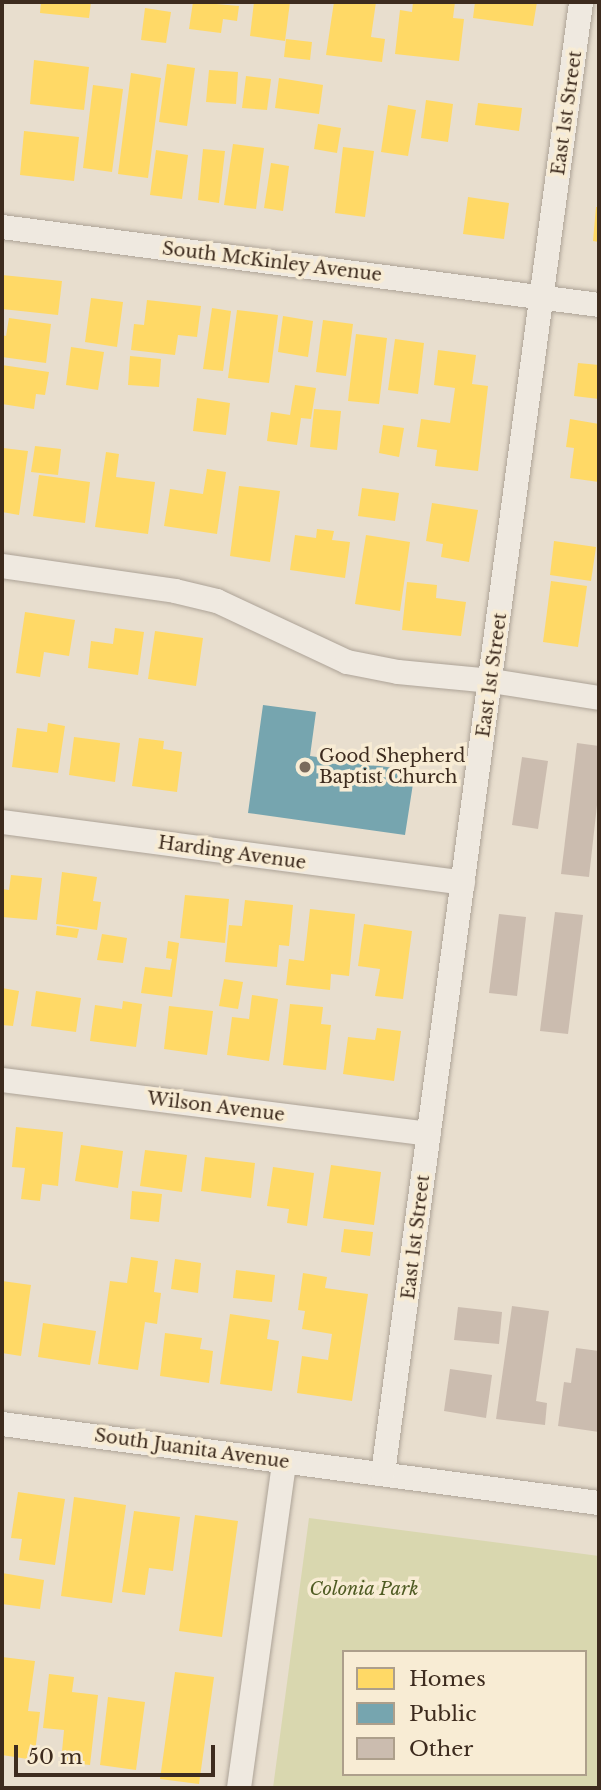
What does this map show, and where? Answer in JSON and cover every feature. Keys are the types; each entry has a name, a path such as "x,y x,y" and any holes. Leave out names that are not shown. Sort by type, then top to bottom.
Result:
{"street":[{"name":"East 1st Street","path":"383,1474 582,2"},
{"name":"South McKinley Avenue","path":"2,227 599,304"},
{"path":"2,565 175,591 216,601 347,662 398,672 492,681 599,698"},
{"name":"Harding Avenue","path":"2,822 463,884"},
{"name":"Wilson Avenue","path":"2,1080 429,1134"},
{"name":"South Juanita Avenue","path":"2,1424 599,1503"},
{"path":"239,1788 284,1462"}],"green space":[{"name":"Colonia Park","path":"309,1518 599,1556 599,1788 273,1788"}],"building: Homes":[{"path":"41,2 91,2 89,18 40,13"},
{"path":"193,2 239,6 237,21 223,19 221,33 189,29"},
{"path":"254,2 290,2 285,41 250,36"},
{"path":"334,2 376,2 371,37 385,39 382,62 326,55"},
{"path":"413,2 455,2 453,18 464,19 459,61 395,54 400,10 412,12"},
{"path":"475,2 537,2 533,26 473,18"},
{"path":"145,8 171,12 166,43 141,40"},
{"path":"286,39 312,42 310,60 284,57"},
{"path":"34,60 89,67 84,110 30,104"},
{"path":"167,64 195,68 187,126 159,122"},
{"path":"209,70 238,72 236,104 206,102"},
{"path":"131,73 161,78 148,178 118,174"},
{"path":"246,76 271,79 267,110 242,108"},
{"path":"279,78 323,85 319,114 275,108"},
{"path":"93,85 123,89 112,172 83,168"},
{"path":"426,100 453,104 448,142 421,138"},
{"path":"478,103 522,108 519,131 475,125"},
{"path":"388,105 416,110 408,156 381,152"},
{"path":"318,124 341,128 337,153 314,149"},
{"path":"24,131 79,137 74,181 20,175"},
{"path":"233,144 264,148 256,209 224,205"},
{"path":"343,147 374,151 365,217 335,213"},
{"path":"203,149 225,151 219,203 198,200"},
{"path":"156,150 188,155 182,199 150,195"},
{"path":"271,163 289,166 283,211 264,208"},
{"path":"468,197 509,203 504,239 463,234"},
{"path":"596,207 599,207 599,242 593,241"},
{"path":"2,275 62,281 58,315 2,309"},
{"path":"91,298 123,302 117,347 85,342"},
{"path":"147,300 201,306 197,337 178,335 175,355 131,350 134,324 144,325"},
{"path":"212,308 231,311 223,371 203,369"},
{"path":"237,310 278,315 269,383 228,378"},
{"path":"283,316 313,321 308,357 278,352"},
{"path":"9,318 51,324 46,363 2,357 2,335 6,336"},
{"path":"323,320 353,324 346,376 316,372"},
{"path":"356,334 387,338 379,404 348,401"},
{"path":"395,339 424,343 418,394 388,390"},
{"path":"71,347 104,352 98,390 66,385"},
{"path":"438,350 476,355 472,384 488,386 478,471 435,466 437,450 417,447 421,419 450,423 455,388 434,385"},
{"path":"130,356 161,359 159,387 128,385"},
{"path":"578,363 599,365 599,399 574,396"},
{"path":"2,365 49,372 45,395 36,394 34,409 2,404"},
{"path":"295,385 316,388 311,419 301,418 297,445 267,441 271,412 290,415"},
{"path":"197,398 230,403 226,435 193,431"},
{"path":"314,409 341,411 337,450 310,447"},
{"path":"570,419 599,424 599,482 570,478 574,448 566,447"},
{"path":"383,425 404,428 399,457 379,453"},
{"path":"35,446 61,449 58,475 31,472"},
{"path":"3,448 28,451 19,515 2,512"},
{"path":"106,452 119,454 116,477 155,482 148,534 95,527"},
{"path":"207,469 226,472 217,534 164,526 170,489 203,494"},
{"path":"39,475 90,482 85,523 33,516"},
{"path":"239,486 280,491 270,562 230,556"},
{"path":"362,488 399,493 395,521 358,516"},
{"path":"432,503 478,510 469,562 441,557 443,544 426,541"},
{"path":"317,529 334,531 332,540 350,542 345,578 290,570 295,535 316,538"},
{"path":"366,535 410,542 400,611 355,604"},
{"path":"554,541 596,547 591,581 550,575"},
{"path":"551,581 587,586 578,647 543,642"},
{"path":"407,582 437,585 436,598 466,602 461,636 402,630"},
{"path":"25,612 75,620 69,656 44,652 40,677 16,673"},
{"path":"115,628 144,632 138,675 88,668 91,641 113,644"},
{"path":"155,631 203,638 196,686 148,679"},
{"path":"48,723 65,726 58,773 12,767 17,728 47,732"},
{"path":"74,737 120,743 115,782 69,775"},
{"path":"139,738 164,741 163,749 182,752 177,792 132,786"},
{"path":"62,872 97,877 93,901 101,902 97,930 56,924"},
{"path":"11,875 42,878 37,920 2,917 2,889 9,890"},
{"path":"185,895 229,899 225,943 180,938"},
{"path":"245,900 293,905 289,946 279,945 277,967 225,962 229,925 242,926"},
{"path":"310,909 355,914 349,976 331,974 330,990 286,985 289,959 304,961"},
{"path":"364,924 412,931 403,999 375,996 380,969 358,966"},
{"path":"57,926 79,929 77,938 56,935"},
{"path":"102,934 127,938 123,963 97,960"},
{"path":"168,941 179,943 172,997 141,993 145,967 170,970 172,959 166,958"},
{"path":"224,979 243,982 238,1009 219,1006"},
{"path":"2,988 19,991 13,1026 2,1025"},
{"path":"36,991 81,998 76,1032 31,1026"},
{"path":"252,995 278,999 269,1061 227,1055 232,1017 249,1019"},
{"path":"123,1001 142,1004 136,1047 90,1041 95,1005 122,1009"},
{"path":"290,1004 323,1007 321,1024 331,1025 326,1070 283,1065"},
{"path":"169,1006 213,1011 207,1055 164,1049"},
{"path":"377,1028 401,1031 394,1081 343,1074 348,1037 375,1040"},
{"path":"16,1127 63,1132 58,1186 42,1184 40,1201 21,1199 25,1168 12,1167"},
{"path":"81,1145 123,1151 118,1188 75,1181"},
{"path":"145,1150 187,1155 182,1192 140,1186"},
{"path":"205,1157 255,1163 251,1198 201,1191"},
{"path":"331,1165 381,1172 374,1225 323,1218"},
{"path":"273,1167 314,1173 307,1226 287,1223 289,1209 267,1206"},
{"path":"132,1191 162,1194 159,1222 130,1219"},
{"path":"344,1229 373,1232 370,1256 341,1252"},
{"path":"131,1257 158,1261 154,1292 161,1293 157,1324 145,1322 138,1370 98,1364 110,1281 127,1283"},
{"path":"175,1259 201,1263 198,1293 171,1289"},
{"path":"236,1270 275,1275 272,1302 233,1298"},
{"path":"303,1273 327,1277 325,1288 368,1294 352,1401 297,1393 302,1356 328,1360 332,1334 302,1329 305,1311 298,1310"},
{"path":"2,1281 31,1285 21,1356 2,1353"},
{"path":"230,1314 270,1320 267,1339 279,1341 272,1391 220,1384"},
{"path":"43,1323 96,1331 90,1365 38,1357"},
{"path":"165,1333 202,1338 200,1349 213,1351 209,1383 160,1376"},
{"path":"18,1492 65,1499 55,1565 19,1560 22,1539 11,1538"},
{"path":"74,1497 126,1505 112,1603 61,1596"},
{"path":"134,1511 180,1517 173,1571 149,1568 145,1595 122,1592"},
{"path":"195,1515 238,1521 222,1637 179,1631"},
{"path":"2,1573 44,1580 40,1609 2,1604"},
{"path":"2,1657 35,1661 28,1711 40,1712 34,1760 2,1755"},
{"path":"175,1672 214,1677 199,1784 160,1779"},
{"path":"49,1674 74,1677 72,1692 98,1695 90,1765 61,1762 64,1730 43,1728"},
{"path":"108,1697 145,1702 136,1770 100,1765"}],"building: Public":[{"path":"263,705 316,712 310,756 415,771 405,835 248,813"}],"building: Other":[{"path":"577,743 599,746 599,787 589,877 561,874"},
{"path":"522,757 548,761 538,829 512,825"},
{"path":"555,912 583,915 568,1034 540,1031"},
{"path":"499,914 526,917 517,996 489,993"},
{"path":"512,1306 549,1311 536,1401 547,1403 545,1425 496,1419"},
{"path":"458,1307 502,1312 499,1344 454,1340"},
{"path":"576,1348 599,1351 599,1432 558,1426 564,1382 571,1383"},
{"path":"450,1369 492,1375 486,1418 444,1411"}],"place":[{"name":"Good Shepherd Baptist Church","path":"305,767"}]}
